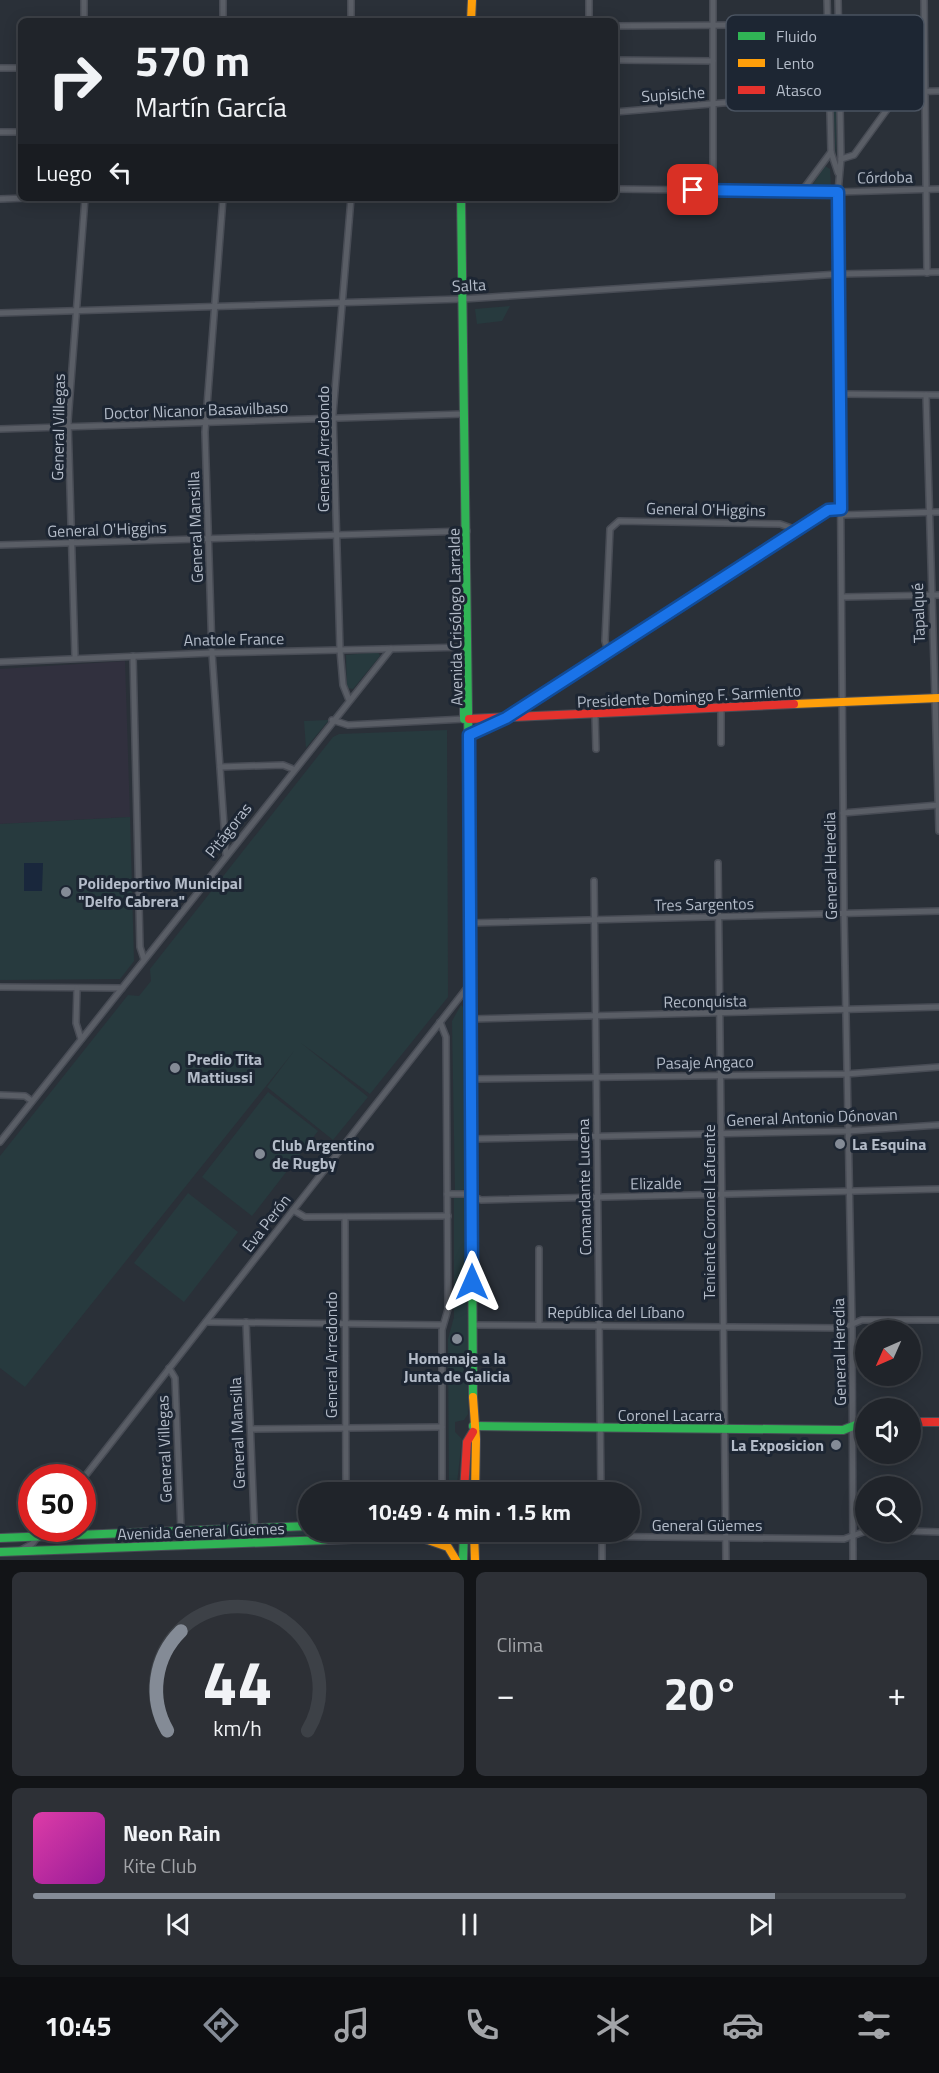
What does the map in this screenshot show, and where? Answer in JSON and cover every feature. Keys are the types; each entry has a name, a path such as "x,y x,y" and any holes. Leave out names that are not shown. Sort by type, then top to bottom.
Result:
{"main road":[{"path":"471,18 472,0"},
{"name":"Avenida Crisólogo Larralde","path":"461,201 467,531 473,1429 477,1439 475,1482"},
{"name":"Presidente Domingo F. Sarmiento","path":"467,719 937,698"},
{"path":"469,735 506,718"},
{"path":"921,1422 939,1422"},
{"name":"Coronel Lacarra","path":"473,1429 843,1430 853,1425"},
{"name":"Avenida Crisólogo Larralde","path":"464,1482 467,1442 473,1429"},
{"path":"460,1482 465,1459"},
{"name":"Avenida General Güemes","path":"96,1534 298,1526"},
{"name":"Avenida General Güemes","path":"0,1538 18,1538"},
{"name":"Avenida General Güemes","path":"0,1552 298,1541"},
{"path":"435,1542 443,1544 452,1551 456,1560"},
{"path":"463,1560 464,1542"},
{"path":"474,1542 475,1560"}],"street":[{"path":"84,0 84,18"},
{"path":"223,0 223,18"},
{"path":"351,0 351,18"},
{"path":"589,0 589,18"},
{"path":"713,0 713,190"},
{"name":"General Heredia","path":"827,0 828,15"},
{"path":"924,0 927,273"},
{"path":"618,26 726,26"},
{"path":"618,60 713,61"},
{"path":"0,68 18,68"},
{"name":"Supisiche","path":"925,92 939,91"},
{"name":"Supisiche","path":"618,112 726,104"},
{"name":"General Heredia","path":"830,111 832,162 838,172"},
{"name":"General Heredia","path":"840,111 838,274 853,1560"},
{"path":"841,159 854,155 886,111"},
{"path":"0,132 18,132"},
{"path":"802,191 831,152"},
{"name":"Córdoba","path":"618,189 838,192 939,189"},
{"path":"0,199 18,198"},
{"name":"General Villegas","path":"75,657 68,427 85,201"},
{"name":"General Mansilla","path":"224,201 205,423 212,653 226,854"},
{"name":"General Arredondo","path":"349,700 343,685 340,650 333,420 351,201"},
{"name":"Salta","path":"0,313 463,299 838,274 939,272"},
{"path":"841,394 939,395"},
{"name":"Tapalqué","path":"926,395 931,595 937,698 939,831"},
{"name":"Doctor Nicanor Basavilbaso","path":"0,429 464,414"},
{"path":"506,718 828,510 939,512"},
{"name":"General O'Higgins","path":"608,651 605,641 610,529 613,524 619,521 780,524 797,530"},
{"name":"General O'Higgins","path":"0,545 467,531"},
{"path":"843,597 939,595"},
{"name":"Anatole France","path":"0,662 75,657 468,647"},
{"name":"Pitágoras","path":"0,1142 293,769 391,649"},
{"path":"133,656 140,943 144,959"},
{"path":"721,708 721,743"},
{"path":"595,714 596,749"},
{"name":"Presidente Domingo F. Sarmiento","path":"332,720 348,725 467,719"},
{"path":"220,767 283,765 293,769"},
{"path":"843,813 938,805"},
{"name":"Teniente Coronel Lafuente","path":"718,863 726,1560"},
{"name":"Comandante Lucena","path":"594,881 601,1482"},
{"name":"Tres Sargentos","path":"470,923 939,911"},
{"name":"Eva Perón","path":"94,1464 471,982"},
{"path":"0,987 122,988"},
{"path":"77,988 76,1023 81,1039"},
{"name":"Reconquista","path":"471,1019 939,1007"},
{"path":"440,1022 446,1037 448,1216 448,1309 443,1326 442,1482"},
{"name":"Pasaje Angaco","path":"471,1079 846,1074 939,1067"},
{"path":"0,1095 25,1096 32,1101"},
{"name":"General Antonio Dónovan","path":"471,1139 848,1131 939,1125"},
{"name":"Elizalde","path":"447,1194 472,1196 481,1200 939,1190"},
{"path":"293,1210 305,1217 448,1216"},
{"name":"General Arredondo","path":"345,1217 346,1482"},
{"path":"539,1249 539,1325"},
{"name":"República del Líbano","path":"472,1325 843,1328 862,1320 939,1320"},
{"path":"206,1322 443,1326"},
{"name":"General Mansilla","path":"246,1322 255,1543"},
{"name":"General Villegas","path":"169,1368 175,1378 181,1530"},
{"path":"251,1429 442,1426"},
{"path":"921,1531 939,1532"},
{"name":"General Güemes","path":"640,1536 844,1539 853,1535"},
{"path":"19,1551 32,1542"},
{"path":"602,1542 602,1560"}],"shaded area":[{"path":"125,661 130,817 0,824 0,669"},
{"path":"24,863 43,863 42,891 24,891"}],"green space":[{"path":"833,111 837,111 836,162"},
{"path":"825,166 830,169 831,187 811,187"},
{"path":"510,306 502,321 477,324 475,309"},
{"path":"378,652 380,656 353,689 347,688 346,655"},
{"path":"329,720 306,748 304,721"},
{"name":"Predio Tita Mattiussi","path":"447,730 448,997 370,1094 301,1043 368,1097 333,1140 267,1087 294,1051 25,1387 0,1368 0,1156 128,995 139,996 151,981 150,969 333,737 339,734"},
{"name":"Polideportivo Municipal \"Delfo Cabrera\"","path":"130,817 134,961 120,979 0,980 0,824"},
{"path":"461,1005 465,1009 467,1189 455,1191 452,1021"},
{"name":"Club Argentino de Rugby","path":"268,1092 318,1131 252,1216 202,1177"},
{"path":"188,1193 238,1232 184,1302 134,1263"},
{"path":"454,1196 464,1196 466,1199 468,1414 464,1420 455,1422 455,1432 462,1439 457,1482 449,1482 448,1339 454,1317"},
{"path":"298,1531 298,1535 273,1536 273,1534"}],"traffic: fast":[{"path":"461,201 469,785"},
{"path":"464,702 464,719"},
{"path":"469,735 503,719"},
{"path":"471,1055 473,1397"},
{"path":"473,1426 843,1430 855,1425"},
{"path":"0,1538 298,1526"},
{"path":"0,1552 298,1541"},
{"path":"463,1560 464,1542"}],"traffic: slow":[{"path":"471,18 472,0"},
{"path":"794,704 939,698"},
{"path":"473,1397 476,1439 475,1482"},
{"path":"434,1542 448,1547 456,1560"},
{"path":"474,1542 475,1560"}],"traffic: jam":[{"path":"469,719 794,704"},
{"path":"469,785 471,1055"},
{"path":"921,1422 939,1422"},
{"path":"465,1482 467,1442 473,1432"}],"place":[{"name":"Polideportivo Municipal \"Delfo Cabrera\"","path":"66,892"},
{"name":"Predio Tita Mattiussi","path":"175,1068"},
{"name":"La Esquina","path":"840,1144"},
{"name":"Club Argentino de Rugby","path":"260,1154"},
{"name":"Homenaje a la Junta de Galicia","path":"457,1339"},
{"name":"La Exposicion","path":"836,1445"}],"route":[{"path":"472,1282 469,735 506,718 828,510 841,509 838,192 693,190"}]}
